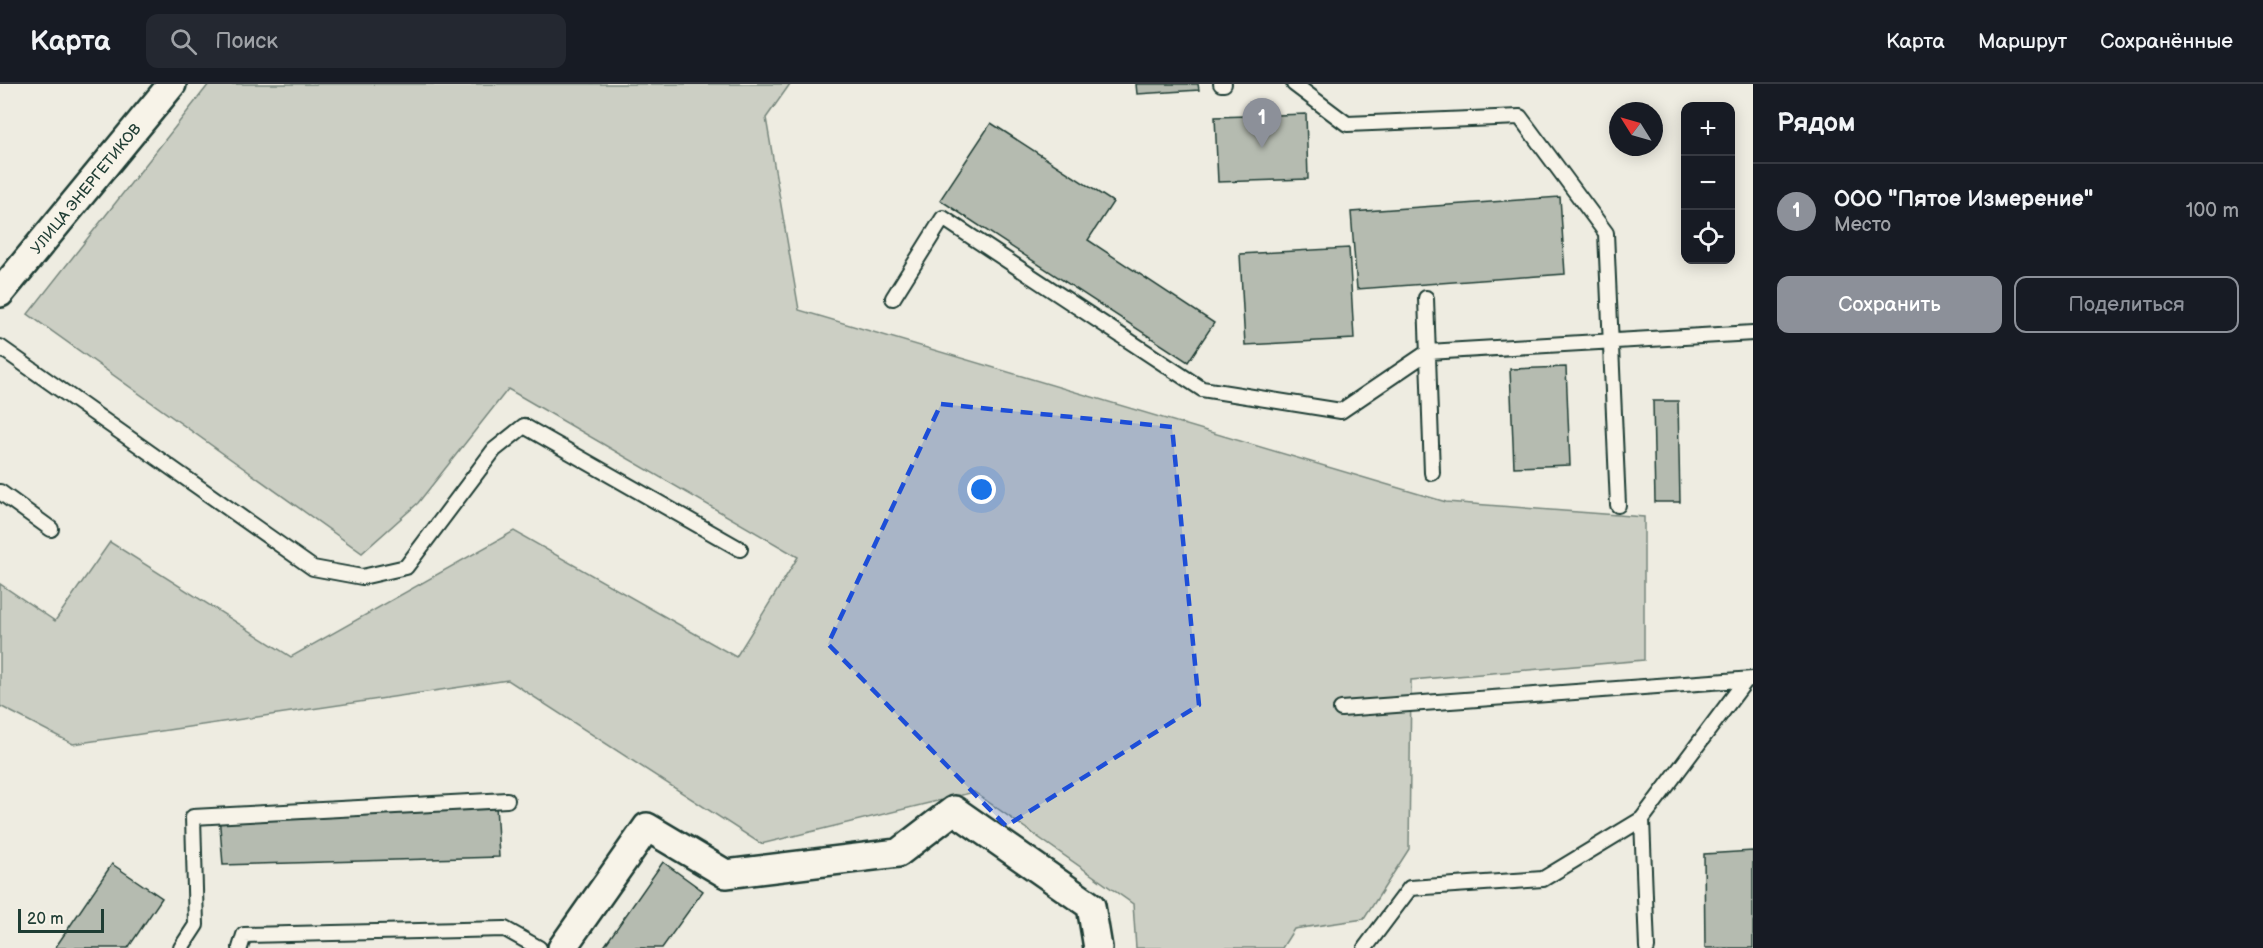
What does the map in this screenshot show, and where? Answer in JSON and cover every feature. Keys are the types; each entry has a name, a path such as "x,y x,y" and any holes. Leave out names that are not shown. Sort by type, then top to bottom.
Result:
{"street":[{"name":"УЛИЦА ЭНЕРГЕТИКОВ","path":"0,293 172,84"},
{"path":"562,948 647,827 726,874 898,853 954,810 1091,906 1098,948"}],"lane":[{"path":"1294,84 1347,124 1520,117 1606,233 1618,505"},
{"path":"893,298 943,218 1202,389 1341,411 1428,352 1753,333"},
{"path":"1426,298 1432,473"},
{"path":"0,347 313,568 362,578 406,567 494,450 524,426 740,549"},
{"path":"0,492 51,529"},
{"path":"1341,709 1749,680"},
{"path":"1365,948 1410,888 1543,879 1642,819 1749,680"},
{"path":"181,948 196,925 193,817 507,800"},
{"path":"1642,819 1647,948"},
{"path":"240,948 244,935 505,928 538,948"}],"highlighted area":[{"path":"941,404 1172,427 1199,705 1006,826 828,644"}],"shaded area":[{"path":"209,84 790,84 766,118 799,310 1446,502 1644,517 1644,660 1411,680 1409,849 1364,919 1294,929 1282,948 1136,948 1133,904 974,792 761,844 508,680 73,744 0,706 0,584 55,621 110,542 291,657 514,531 736,657 798,557 508,389 418,503 362,553 28,314"}],"building":[{"path":"1136,84 1198,84 1199,90 1137,94"},
{"path":"1306,114 1308,179 1218,182 1215,117"},
{"path":"991,123 1113,202 1088,240 1214,323 1188,362 940,200"},
{"path":"1560,197 1565,274 1357,289 1351,212"},
{"path":"1349,248 1354,339 1245,345 1240,254"},
{"path":"1566,367 1570,465 1514,467 1510,369"},
{"path":"1653,401 1678,401 1680,502 1655,502"},
{"path":"496,805 499,857 223,865 219,814"},
{"path":"1753,851 1753,948 1705,948 1704,854"},
{"path":"663,862 703,891 662,948 603,948"},
{"path":"112,864 162,898 128,948 55,948"}],"place":[{"name":"ООО \"Пятое Измерение\"","path":"1262,148"}]}
